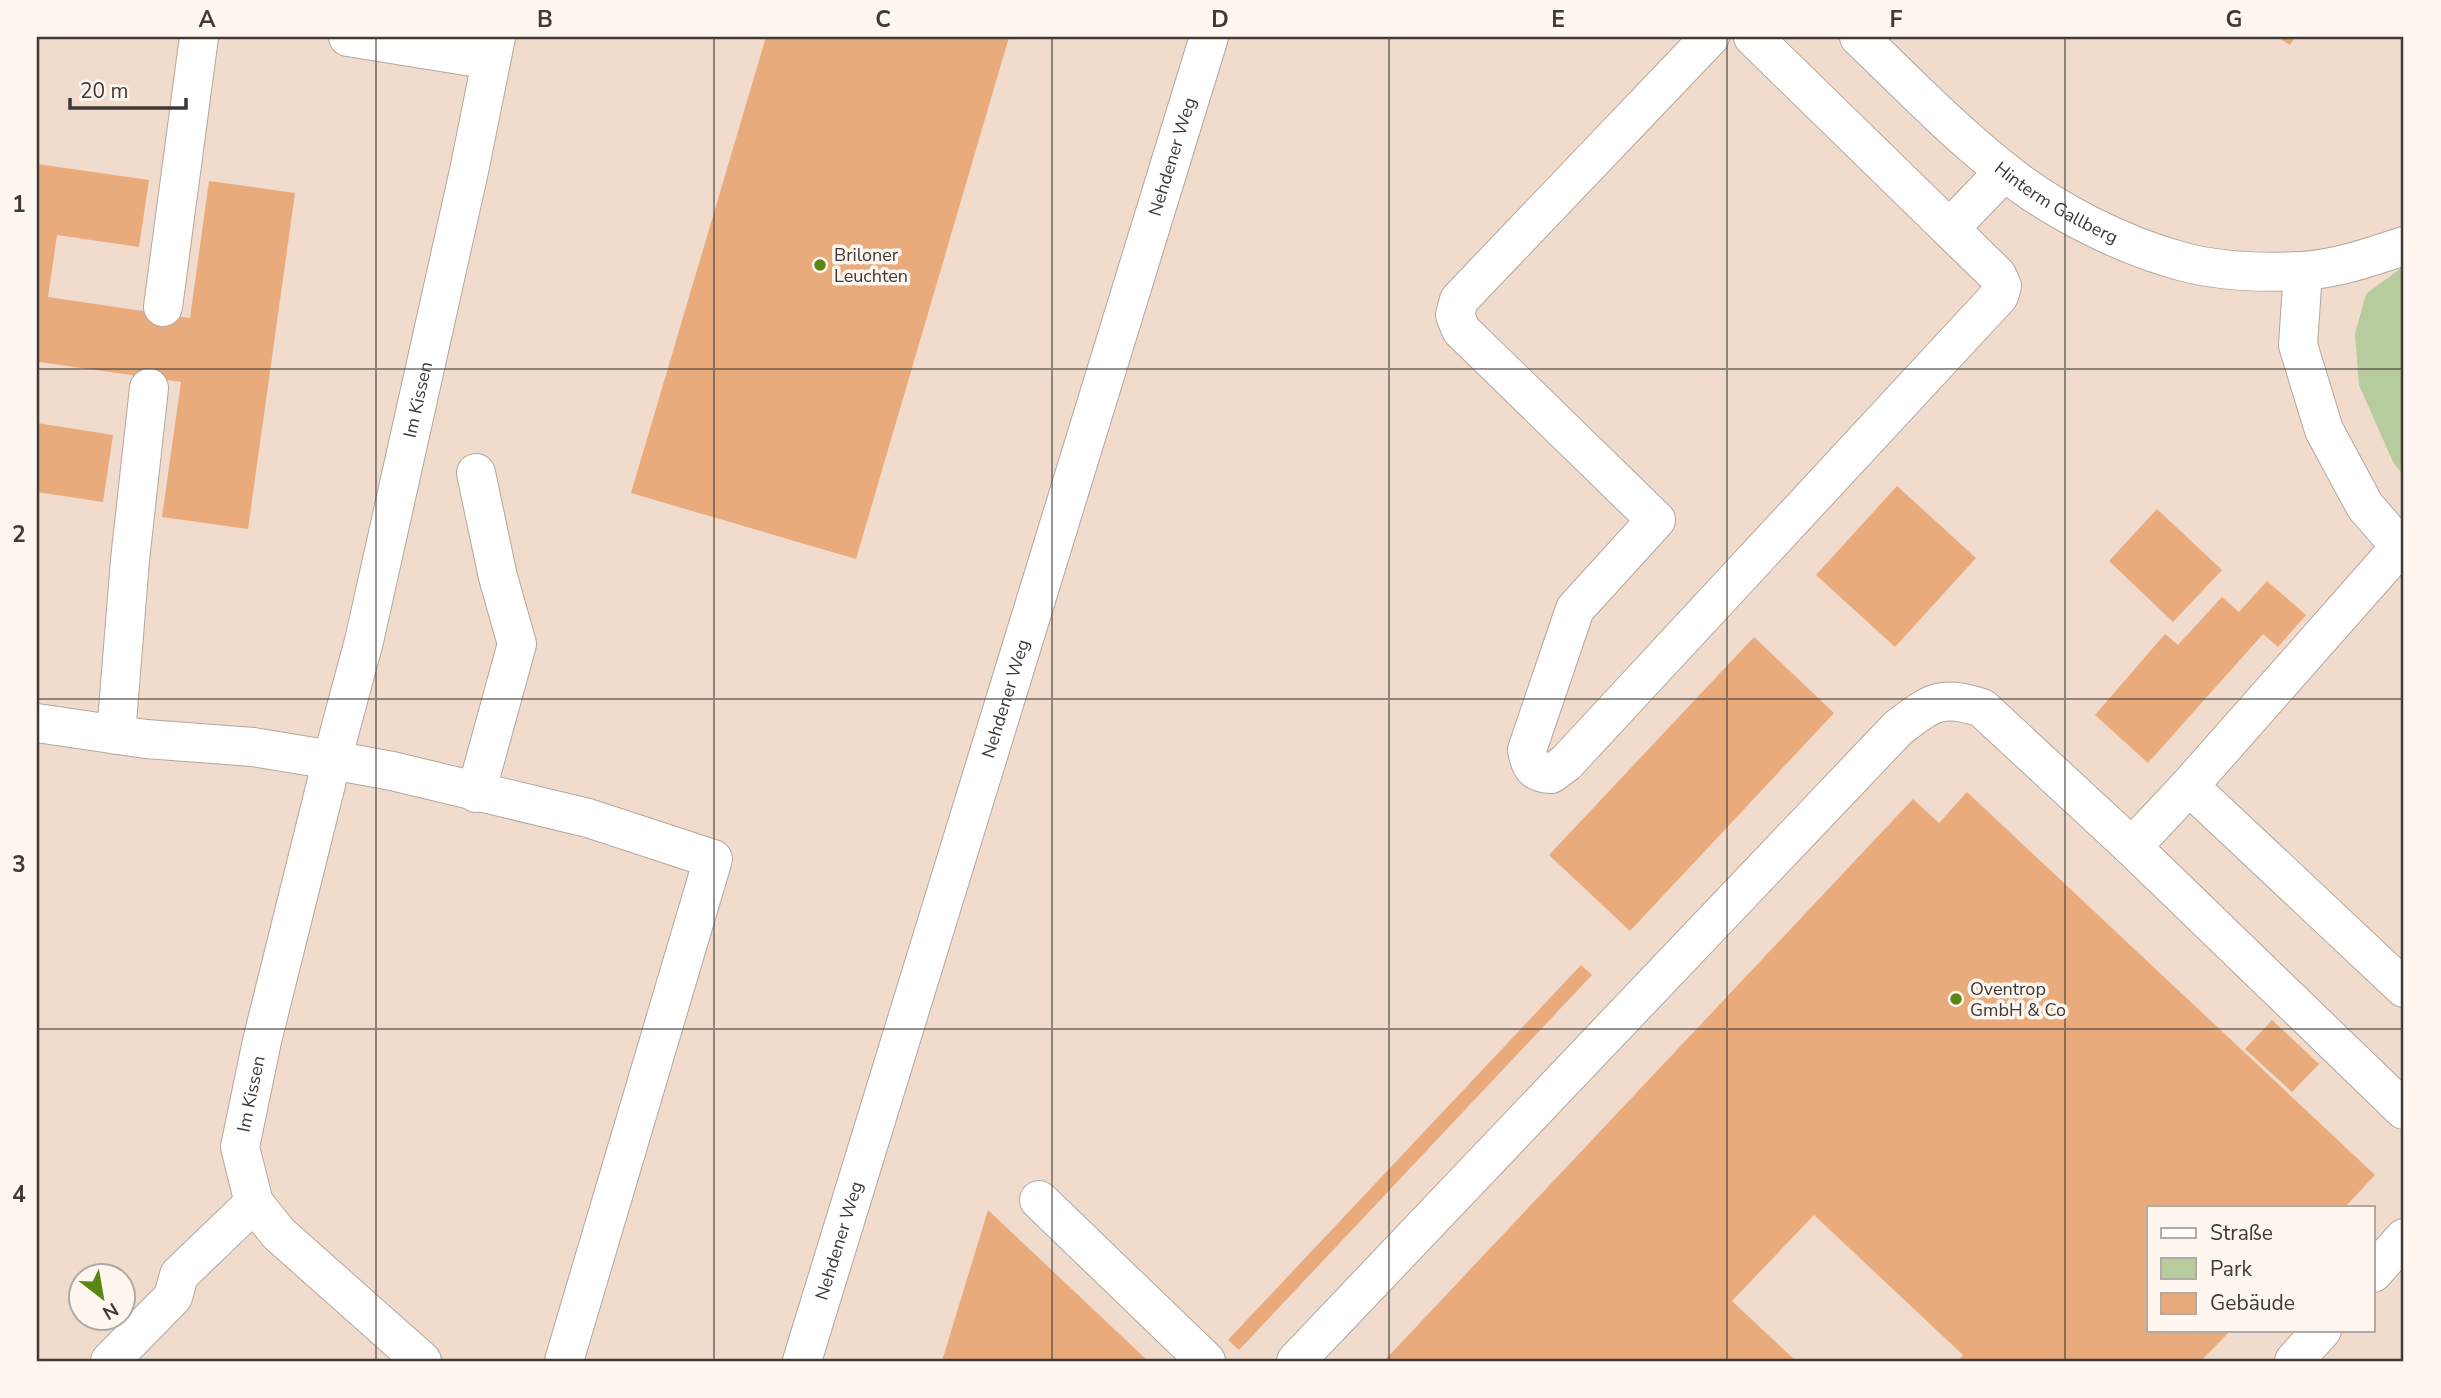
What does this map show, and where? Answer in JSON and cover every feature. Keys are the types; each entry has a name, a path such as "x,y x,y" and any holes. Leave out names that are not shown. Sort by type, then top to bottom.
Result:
{"street":[{"path":"163,307 200,37"},
{"path":"348,37 494,48"},
{"name":"Nehdener Weg","path":"802,1361 1209,37"},
{"path":"1710,37 1459,300 1455,315 1461,330 1656,520 1575,609 1527,750 1529,765 1539,774 1551,774 1566,763 2000,296 2002,286 1997,275 1753,37"},
{"name":"Hinterm Gallberg","path":"1859,37 2004,172 2047,201 2115,236 2184,262 2256,272 2303,271 2342,264 2404,246"},
{"name":"Im Kissen","path":"422,1361 279,1234 254,1203 240,1147 262,1041 367,628 494,48"},
{"path":"1950,228 2004,172"},
{"path":"2132,847 2402,549 2365,506 2323,430 2298,345 2303,271"},
{"path":"116,735 130,560 149,388"},
{"path":"476,473 498,578 517,644 476,793"},
{"path":"1296,1361 1898,728 1927,706 1957,699 1982,708 2132,847 2404,1110"},
{"path":"37,723 116,735 253,747 392,771 588,818 713,859 564,1361"},
{"path":"2189,786 2404,988"},
{"path":"1039,1200 1206,1361"},
{"path":"110,1361 173,1297 179,1275 254,1203"},
{"path":"2374,1272 2404,1238"},
{"path":"2294,1361 2320,1332"}],"shaded area":[{"path":"37,37 2404,37 2404,1361 37,1361"}],"green space":[{"path":"2404,266 2404,476 2393,462 2359,385 2355,334 2366,294"}],"building":[{"name":"Briloner Leuchten","path":"766,37 1009,37 856,559 631,493"},
{"path":"2277,37 2295,37 2290,45"},
{"path":"37,164 149,180 139,247 57,235 48,297 190,318 209,181 295,193 248,529 162,517 181,382 39,362 37,367"},
{"path":"37,423 113,435 103,502 37,492"},
{"path":"1897,486 1976,558 1895,647 1816,575"},
{"path":"2157,509 2222,570 2173,622 2109,561"},
{"path":"2267,581 2306,615 2278,647 2263,634 2148,763 2095,715 2165,634 2178,645 2222,597 2239,612"},
{"path":"1754,637 1834,713 1630,931 1549,855"},
{"name":"Oventrop GmbH & Co","path":"1967,792 2375,1175 2346,1206 2147,1206 2147,1332 2229,1332 2201,1361 1958,1361 1963,1355 1814,1215 1732,1301 1796,1361 1384,1361 1913,799 1939,823"},
{"path":"1581,965 1592,975 1239,1350 1228,1340"},
{"path":"2272,1020 2319,1064 2292,1092 2245,1049"},
{"path":"988,1210 1148,1361 942,1361"}],"place":[{"name":"Briloner Leuchten","path":"820,265"},
{"name":"Oventrop GmbH & Co","path":"1956,999"}]}
